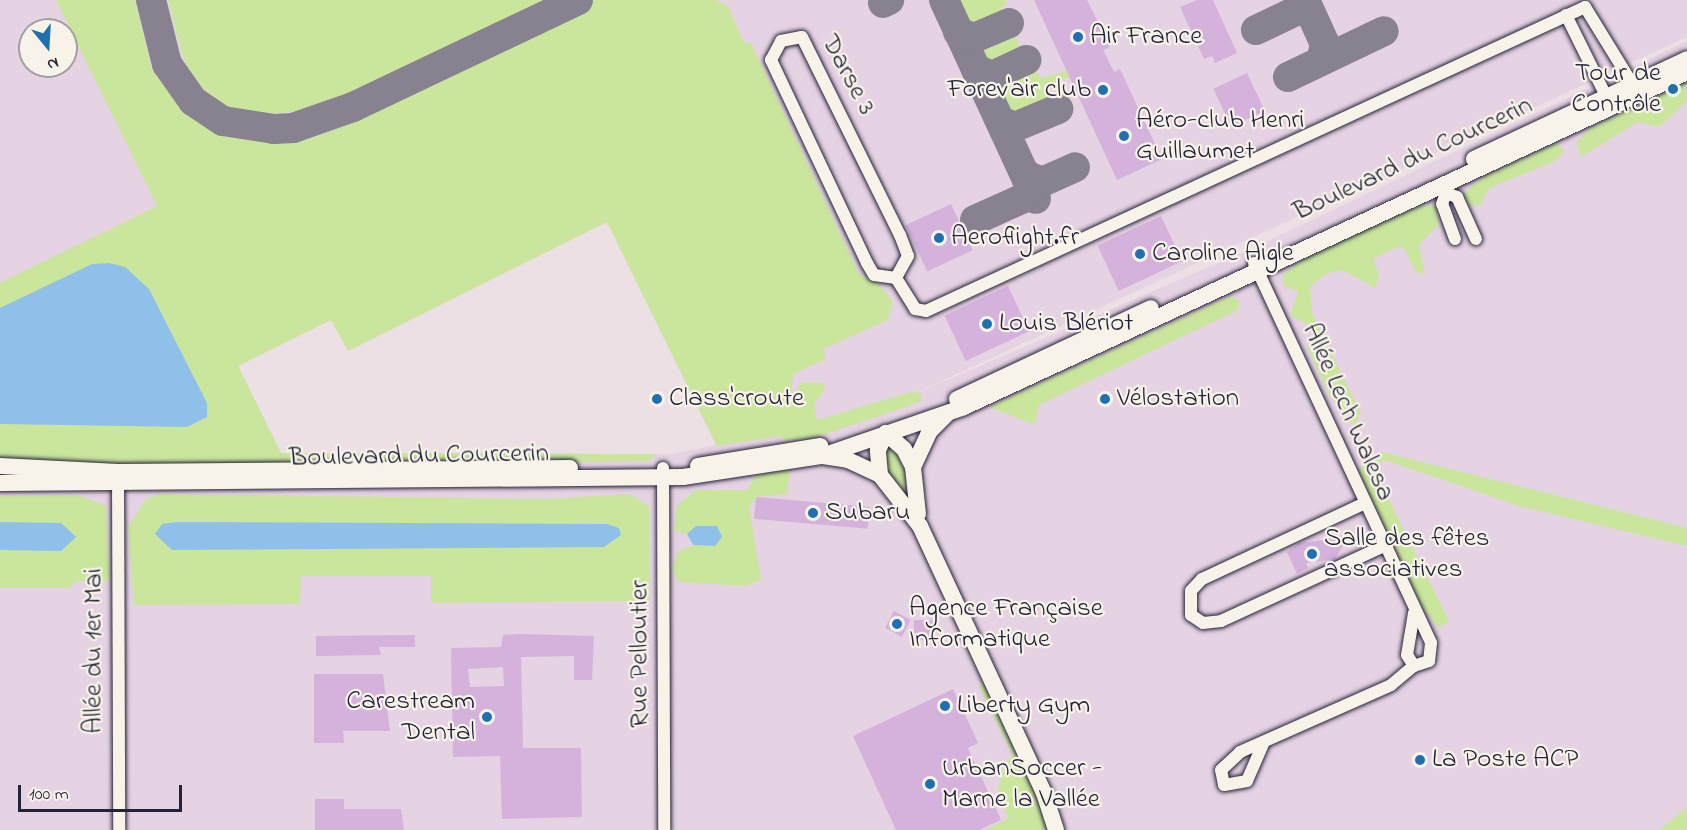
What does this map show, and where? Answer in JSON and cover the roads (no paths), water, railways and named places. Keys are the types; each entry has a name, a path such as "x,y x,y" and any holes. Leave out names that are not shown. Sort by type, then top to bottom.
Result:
{"main road":[{"name":"Boulevard du Courcerin","path":"0,483 118,478 741,472 829,452 942,415 985,384 1563,131 1687,58"},
{"name":"Boulevard du Courcerin","path":"1636,89 1687,72"},
{"name":"Boulevard du Courcerin","path":"1443,185 1580,108 1609,102"},
{"path":"913,467 929,432 942,415"},
{"path":"880,475 878,450 886,433 904,449 913,467 920,526"},
{"path":"829,452 880,475 920,526 1044,793 1056,830"},
{"name":"Boulevard du Courcerin","path":"0,466 118,478"}],"street":[{"path":"896,278 915,309 926,311 1585,7 1636,89"},
{"path":"1566,15 1609,102"},
{"name":"Darse 3","path":"802,37 810,43 908,256 896,278 874,275 867,263 771,60 781,41 802,37"},
{"path":"1563,131 1563,122 1580,108"},
{"path":"1443,185 1442,204 1455,239"},
{"path":"1443,185 1457,197 1476,239"},
{"name":"Allée Lech Walesa","path":"1256,267 1382,547 1433,650 1429,662 1414,666 1390,685 1263,744"},
{"name":"Rue Pelloutier","path":"663,473 664,830"},
{"name":"Allée du 1er Mai","path":"118,478 118,830"},
{"path":"1363,504 1202,579 1191,591 1191,615 1203,623 1221,621 1382,547"},
{"path":"1414,613 1407,655 1414,666"}],"water":[{"path":"109,263 125,267 149,289 207,403 207,417 187,427 0,424 0,308 92,264"},
{"path":"0,522 61,523 76,537 61,551 0,550"},
{"path":"177,522 607,524 619,528 621,535 604,547 172,550 155,534 162,524"},
{"path":"696,526 717,526 722,537 715,546 693,545 687,534"}],"place":[{"name":"Air France","path":"1078,37"},
{"name":"Tour de Contrôle","path":"1673,89"},
{"name":"Forev'air club","path":"1103,90"},
{"name":"Aéro-club Henri Guillaumet","path":"1124,136"},
{"name":"Aeroflight.fr","path":"939,238"},
{"name":"Caroline Aigle","path":"1140,254"},
{"name":"Louis Blériot","path":"987,324"},
{"name":"Class'croute","path":"657,399"},
{"name":"Vélostation","path":"1105,399"},
{"name":"Subaru","path":"813,513"},
{"name":"Salle des fêtes associatives","path":"1312,554"},
{"name":"Agence Française Informatique","path":"897,624"},
{"name":"Liberty Gym","path":"945,706"},
{"name":"Carestream Dental","path":"487,717"},
{"name":"La Poste ACP","path":"1420,760"},
{"name":"UrbanSoccer - Marne la Vallée","path":"930,784"}]}
